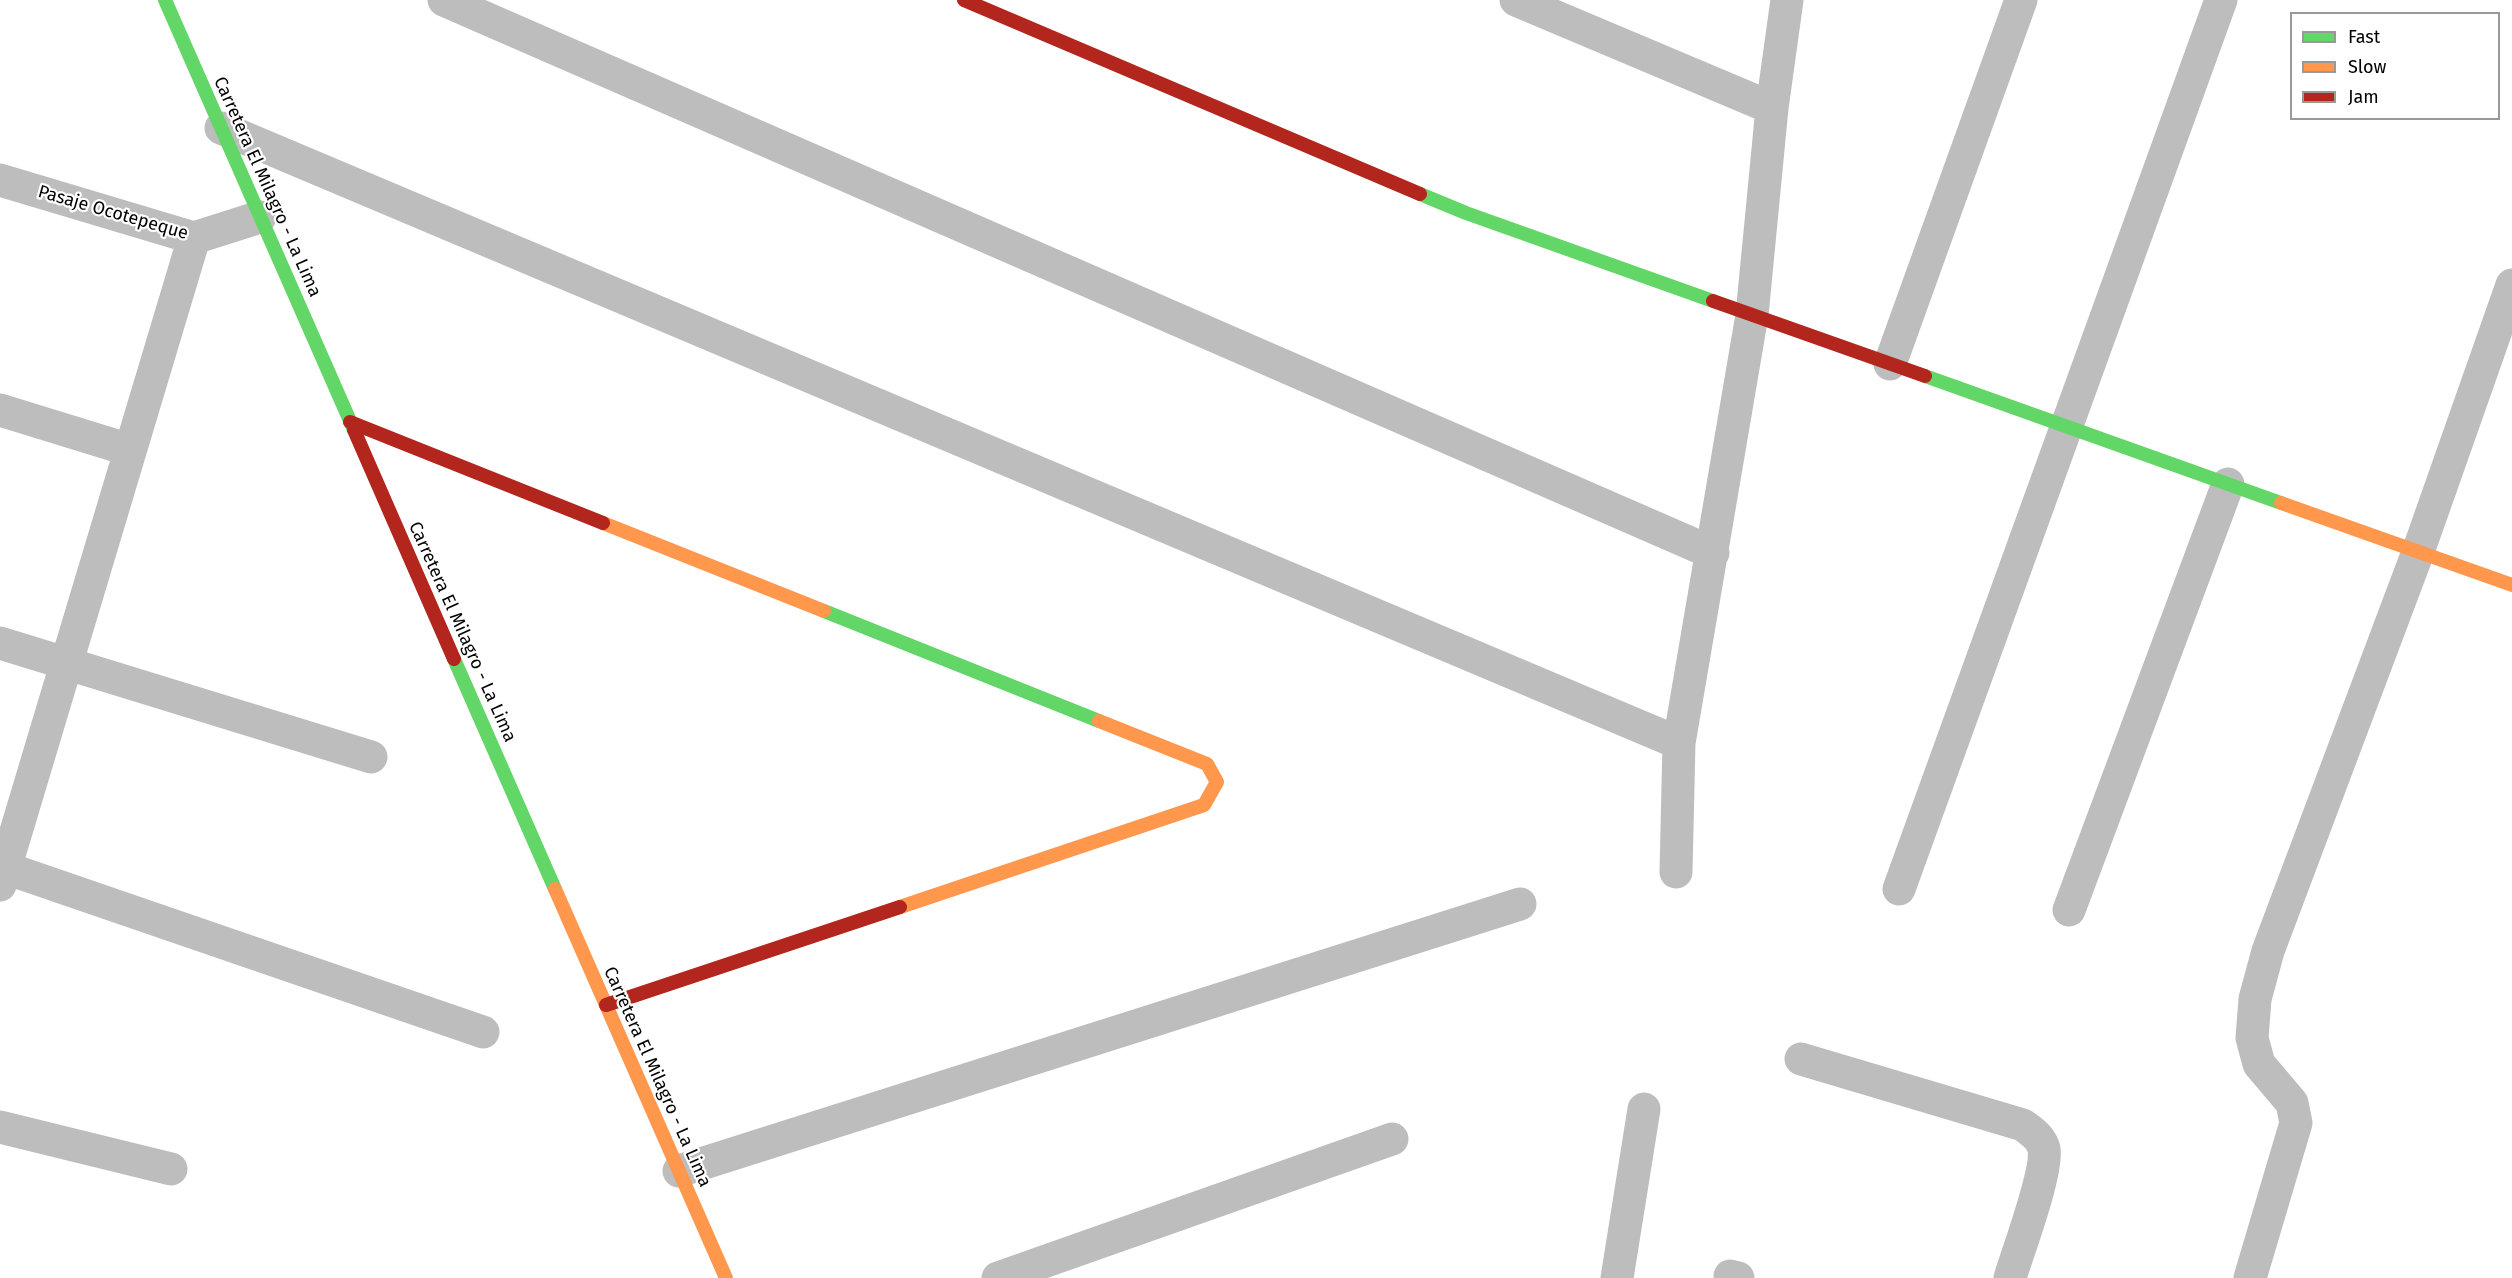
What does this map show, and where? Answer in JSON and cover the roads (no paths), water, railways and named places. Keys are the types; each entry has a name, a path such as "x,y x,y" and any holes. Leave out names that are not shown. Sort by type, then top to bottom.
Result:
{"street":[{"name":"Carretera El Milagro - La Lima","path":"165,0 726,1278"},
{"path":"444,0 1713,553"},
{"path":"964,0 1466,213 2512,585"},
{"path":"1516,0 1772,108"},
{"path":"1676,872 1679,743 1752,315 1772,108 1787,0"},
{"path":"1890,364 2021,0"},
{"path":"1899,889 2221,0"},
{"path":"221,128 1679,743"},
{"name":"Pasaje Ocotepeque","path":"0,180 194,238 260,217"},
{"path":"194,238 2,872 483,1032"},
{"path":"2250,1278 2296,1123 2292,1103 2259,1064 2252,1038 2255,999 2268,951 2418,552 2512,285"},
{"path":"0,410 130,450"},
{"path":"350,422 1207,764 1217,783 1204,805 606,1005"},
{"path":"2068,910 2228,484"},
{"path":"0,643 371,757"},
{"path":"679,1171 1520,904"},
{"path":"1801,1059 2023,1125 2039,1137 2044,1149 2041,1178 2010,1278"},
{"path":"1617,1278 1644,1109"},
{"path":"0,1127 171,1169"},
{"path":"998,1278 1392,1139"}]}
